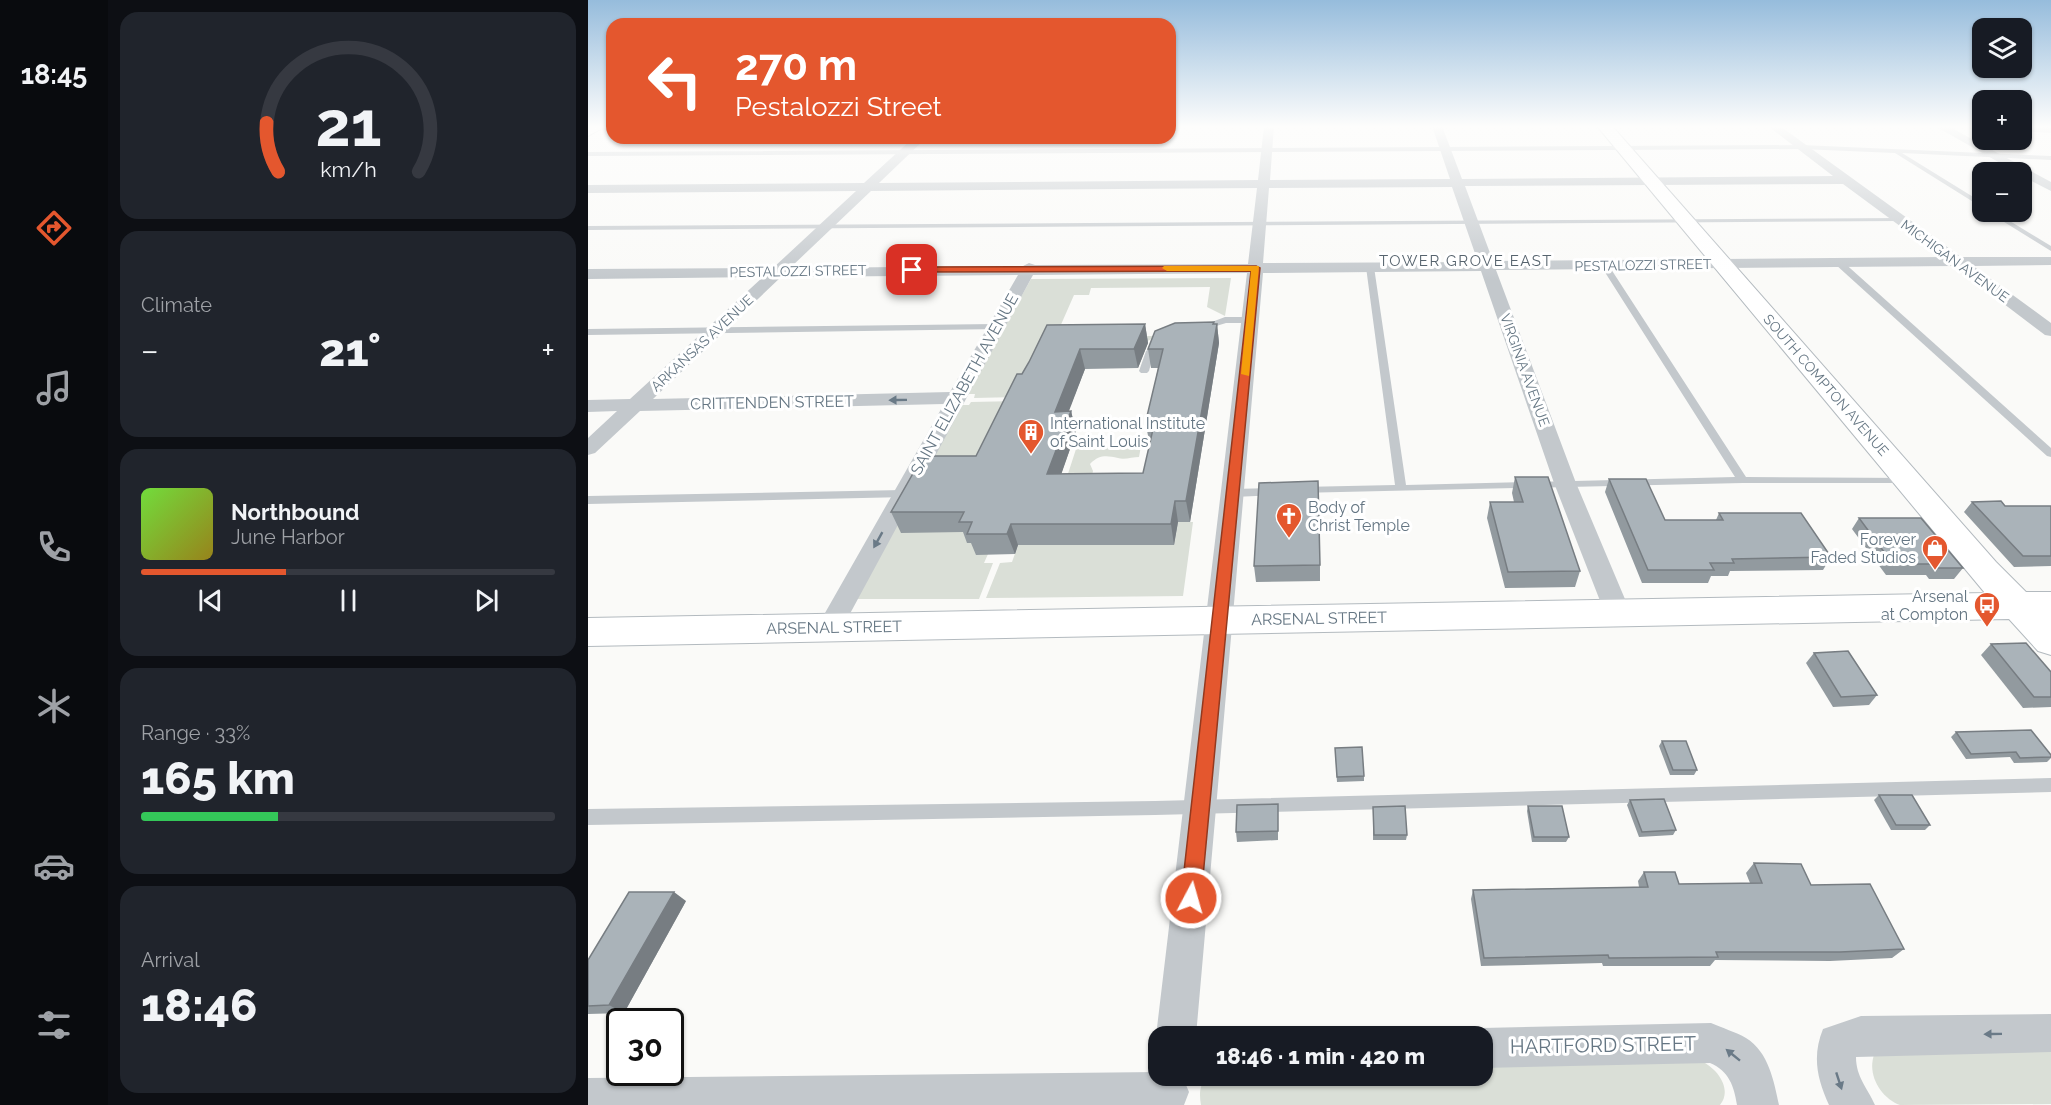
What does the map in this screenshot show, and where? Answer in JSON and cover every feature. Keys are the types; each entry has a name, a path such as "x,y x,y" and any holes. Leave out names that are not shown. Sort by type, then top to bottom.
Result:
{"main road":[{"name":"SOUTH COMPTON AVENUE","path":"1648,178 1984,570 2051,641"},
{"name":"ARSENAL STREET","path":"588,632 1617,611 2051,605"}],"street":[{"name":"ARKANSAS AVENUE","path":"588,449 878,178"},
{"path":"1177,1026 1234,493 1265,178"},
{"name":"VIRGINIA AVENUE","path":"1455,178 1565,483 1617,611"},
{"name":"MICHIGAN AVENUE","path":"1843,178 2051,332"},
{"path":"2033,178 2051,187"},
{"path":"588,189 1846,180"},
{"name":"PESTALOZZI STREET","path":"588,273 2051,261"},
{"name":"SAINT ELIZABETH AVENUE","path":"830,627 1029,268"},
{"name":"CRITTENDEN STREET","path":"588,406 957,398"},
{"path":"1854,1105 1843,1092 1834,1065 1837,1043 1861,1036 2051,1033"},
{"name":"HARTFORD STREET","path":"1493,1048 1711,1043 1734,1053 1753,1077 1758,1105"},
{"path":"588,1098 1169,1091"}],"lane":[{"path":"1938,178 1972,199"},
{"path":"588,228 1899,219"},
{"path":"2007,222 2051,249"},
{"path":"1838,262 2051,454"},
{"path":"1605,266 1743,480"},
{"path":"1370,267 1401,488"},
{"path":"1195,330 1225,320 1251,320"},
{"path":"588,332 996,327"},
{"path":"1144,370 1152,347 1164,340"},
{"path":"1234,493 1565,483 1743,480 1909,481"},
{"path":"588,500 903,494"},
{"path":"588,817 1201,806 2051,785"}],"shaded area":[{"path":"1231,278 1225,316 1207,307 1210,287 1091,288 1089,295 1074,295 1056,336 1155,336 1154,338 1021,397 974,398 975,394 967,394 1031,279"},
{"path":"1019,401 990,463 934,456 962,405 969,405 971,402"},
{"path":"1077,446 1141,446 1139,457 1123,459 1104,456 1094,461 1090,464 1093,471 1090,484 1064,486"},
{"path":"920,480 981,543 976,554 988,554 984,563 993,563 979,599 854,599"},
{"path":"1178,522 1193,522 1183,596 986,598 1000,563 1012,562 1018,545 1174,545"},
{"path":"2051,1050 2051,1104 1900,1105 1887,1097 1877,1085 1872,1070 1874,1055"},
{"path":"1701,1061 1717,1074 1725,1092 1720,1105 1201,1105 1200,1097 1202,1086 1493,1086 1493,1065"}],"building":[{"name":"International Institute of Saint Louis","path":"1214,322 1213,324 1217,324 1186,501 1175,501 1171,524 1011,524 1007,534 967,534 972,522 959,522 964,512 891,512 923,456 976,456 1017,374 1022,374 1047,325 1145,324 1134,349 1080,349 1055,412 1071,411 1047,474 1143,473 1154,425 1146,426 1147,416 1163,349 1148,349 1155,331 1175,323"},
{"path":"1515,477 1548,477 1580,571 1508,572 1490,502 1523,502"},
{"path":"1609,479 1646,479 1665,520 1723,520 1719,513 1801,513 1831,557 1732,559 1734,563 1710,563 1714,570 1648,570"},
{"name":"Body of Christ Temple","path":"1318,481 1320,565 1254,566 1259,483"},
{"path":"2001,501 2005,506 2051,506 2051,556 2023,556 1972,502"},
{"path":"1859,518 1921,518 1963,568 1938,568 1934,564 1893,564"},
{"path":"2026,643 2051,672 2051,697 2034,697 1991,644"},
{"path":"1848,651 1877,695 1841,697 1814,653"},
{"path":"2031,730 2051,757 2020,758 2016,752 1971,754 1956,732"},
{"path":"1662,741 1686,741 1697,770 1673,770"},
{"path":"1362,747 1364,776 1337,777 1335,748"},
{"path":"1879,795 1912,795 1930,825 1896,825"},
{"path":"1664,799 1676,830 1642,832 1630,800"},
{"path":"1278,804 1278,831 1236,832 1237,805"},
{"path":"1405,806 1407,835 1374,835 1373,807"},
{"path":"1528,806 1562,806 1569,837 1534,837"},
{"path":"1754,863 1801,864 1811,885 1870,884 1904,949 1840,952 1716,952 1718,957 1609,958 1608,955 1484,958 1473,890 1648,887 1644,872 1675,872 1679,884 1762,883"},
{"path":"629,892 674,892 609,1005 588,1006 588,960"}],"slow traffic":[{"path":"1167,268 1256,268 1246,374"}],"place":[{"name":"International Institute of Saint Louis","path":"1031,455"},
{"name":"Body of Christ Temple","path":"1289,539"},
{"name":"Forever Faded Studios","path":"1935,571"},
{"name":"Arsenal at Compton","path":"1987,628"}],"district":[{"name":"TOWER GROVE EAST","path":"1466,261"}],"route":[{"path":"912,270 1256,268 1191,898"}]}
